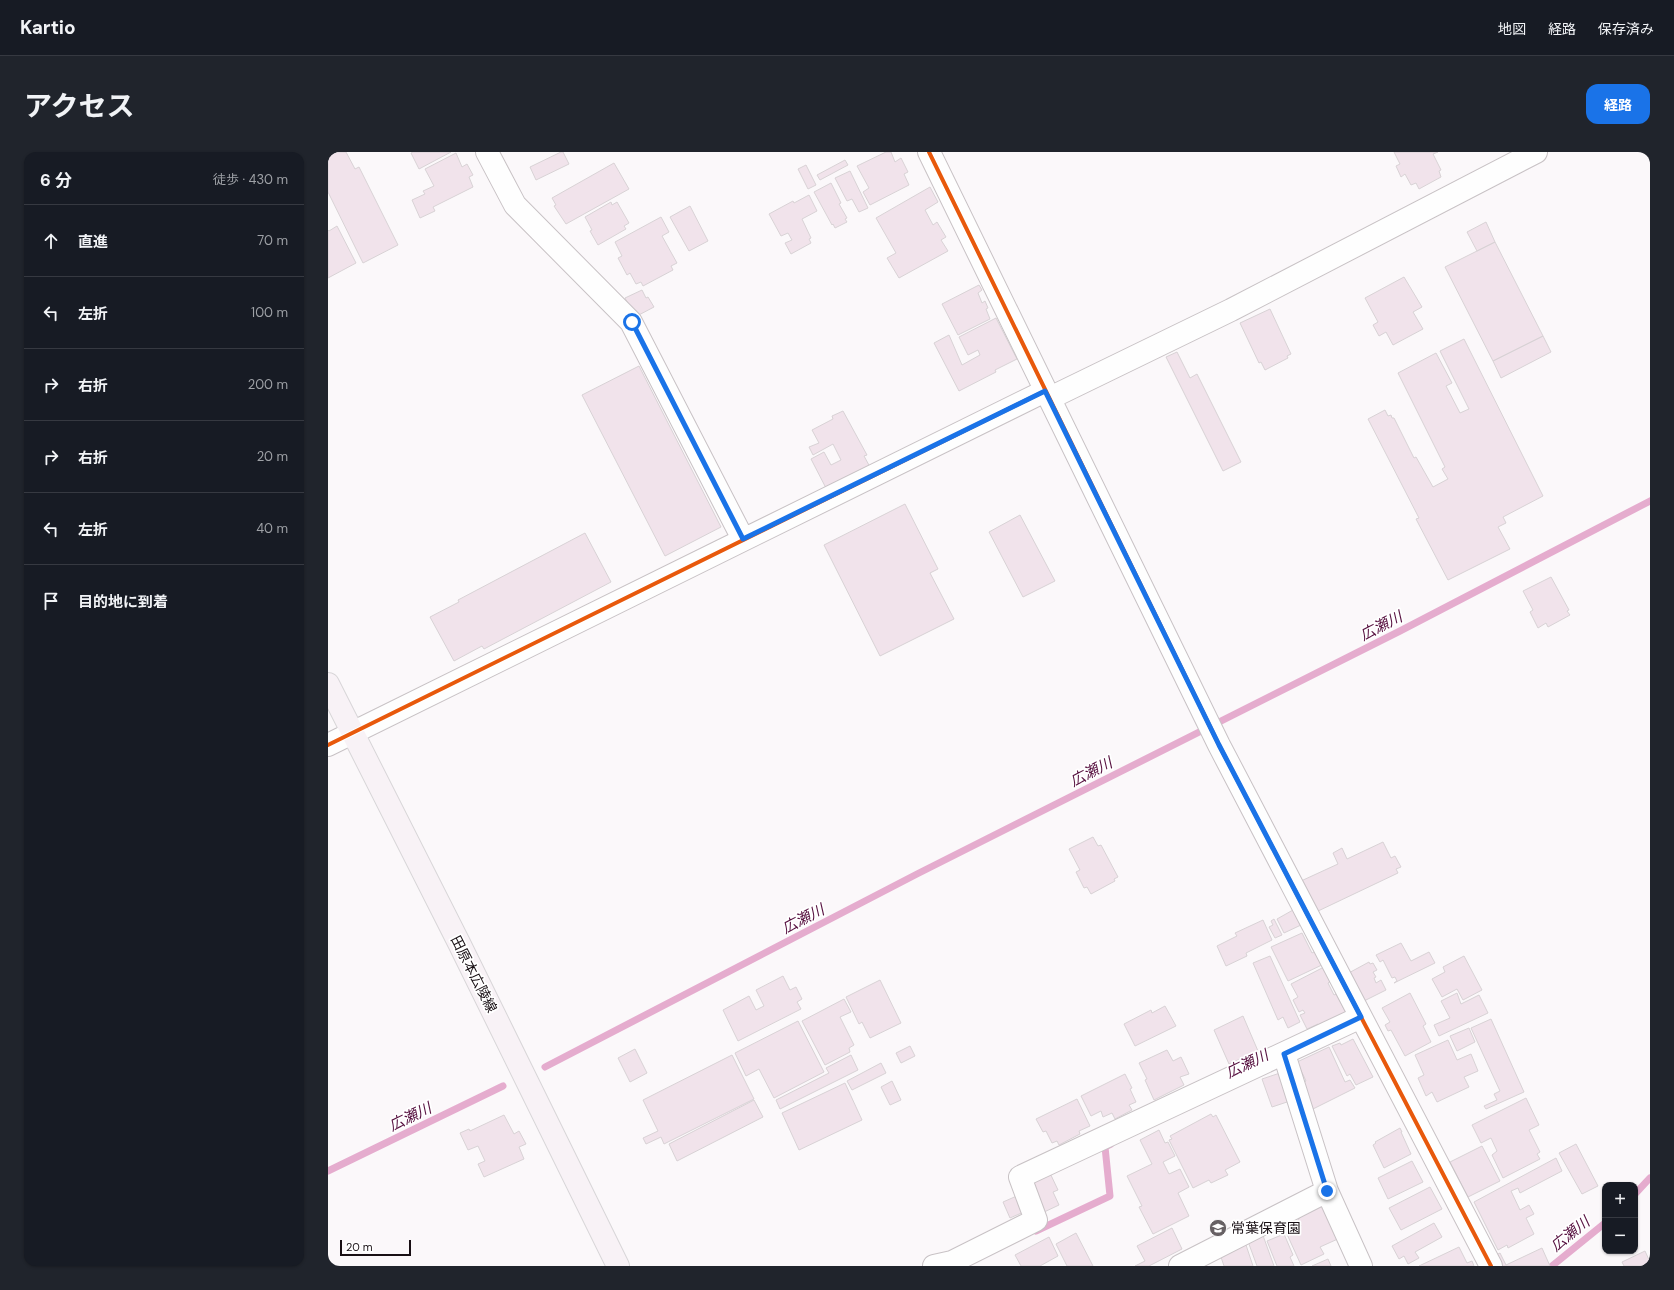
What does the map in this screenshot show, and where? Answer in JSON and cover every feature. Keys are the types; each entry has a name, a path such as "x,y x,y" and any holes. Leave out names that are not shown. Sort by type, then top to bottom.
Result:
{"main road":[{"name":"田原本広陵線","path":"328,684 618,1266"}],"street":[{"path":"487,152 515,205 632,322 743,539"},
{"path":"928,152 1219,745 1491,1266"},
{"path":"328,745 743,539 1047,395 1231,310 1536,152"},
{"path":"934,1266 952,1262 1036,1220 1020,1177 1286,1060 1361,1017"},
{"path":"1286,1060 1327,1191 1360,1266"},
{"path":"1180,1266 1327,1191"}],"building":[{"path":"346,152 355,169 359,167 398,245 363,263 328,192 328,153"},
{"path":"451,152 419,169 411,153"},
{"path":"563,152 569,164 536,180 530,167"},
{"path":"886,152 891,152 895,162 901,158 908,172 904,174 909,185 870,205 863,192 869,188 857,166"},
{"path":"1394,152 1438,152 1433,154 1441,170 1439,171 1441,177 1419,189 1416,183 1411,185 1405,174 1401,177 1396,166 1400,164"},
{"path":"456,153 462,167 467,164 473,175 469,177 473,187 433,207 435,211 420,218 412,200 425,194 423,191 434,186 425,169"},
{"path":"845,160 848,165 820,180 817,175"},
{"path":"614,163 629,189 566,224 554,206 556,205 552,198"},
{"path":"806,165 816,185 808,189 798,169"},
{"path":"850,171 868,208 859,212 852,199 847,201 835,178"},
{"path":"831,183 841,203 839,204 847,218 845,219 847,222 835,228 814,192"},
{"path":"930,187 938,202 925,210 933,225 937,222 946,237 941,240 948,251 899,278 887,258 896,253 876,218"},
{"path":"809,195 817,211 802,219 811,238 809,239 811,243 791,254 785,243 792,240 788,233 781,236 769,214 793,201 794,203"},
{"path":"611,202 612,205 617,202 629,223 624,226 626,229 598,245 590,231 592,230 585,217"},
{"path":"690,206 708,241 689,251 670,217"},
{"path":"661,217 669,232 662,236 677,263 671,266 673,270 643,286 641,282 636,284 630,273 627,275 618,258 622,256 615,242"},
{"path":"1486,222 1495,242 1477,251 1467,232"},
{"path":"337,226 356,263 328,278 328,230 329,231"},
{"path":"1495,242 1543,336 1493,361 1445,267"},
{"path":"1404,277 1422,307 1413,312 1423,329 1393,345 1386,332 1379,336 1373,325 1378,322 1365,298"},
{"path":"979,285 982,290 978,293 982,303 985,301 990,319 958,335 942,304"},
{"path":"642,290 646,298 648,297 654,307 635,317 625,298"},
{"path":"1270,309 1291,354 1287,356 1288,358 1265,370 1261,362 1259,363 1240,323"},
{"path":"996,318 1017,359 995,370 996,372 959,391 934,343 949,335 962,365 980,355 978,350 968,355 959,337"},
{"path":"1543,336 1551,352 1501,378 1493,361"},
{"path":"1464,339 1543,496 1503,517 1506,523 1498,527 1510,549 1448,580 1416,519 1419,518 1368,419 1385,410 1388,416 1391,415 1392,418 1394,418 1414,458 1416,457 1433,487 1448,479 1442,469 1445,467 1398,373 1436,353 1452,383 1446,386 1460,413 1469,409 1440,351"},
{"path":"1177,352 1190,378 1197,374 1241,462 1223,471 1166,357"},
{"path":"639,366 721,527 665,556 582,395"},
{"path":"843,411 867,455 864,456 870,467 827,490 811,459 824,452 831,465 841,460 833,444 813,455 809,447 819,443 812,430 833,419 832,416"},
{"path":"905,504 938,569 930,573 954,619 880,656 824,545"},
{"path":"1020,515 1055,581 1023,597 989,532"},
{"path":"585,533 611,582 484,649 482,646 454,661 430,617 459,602 458,600"},
{"path":"1551,577 1569,610 1567,611 1570,615 1548,627 1546,623 1538,628 1530,612 1533,610 1523,591"},
{"path":"1093,837 1098,846 1101,845 1118,877 1114,879 1115,881 1091,894 1087,887 1084,888 1076,872 1080,870 1069,849"},
{"path":"1383,842 1391,858 1395,856 1401,867 1396,869 1398,873 1316,912 1301,881 1338,864 1333,853 1342,848 1347,859"},
{"path":"1293,910 1301,925 1284,933 1277,919"},
{"path":"1274,919 1282,935 1275,938 1269,927 1273,925 1271,921"},
{"path":"1263,920 1272,940 1246,953 1247,956 1226,966 1217,946 1237,936 1235,933"},
{"path":"1302,933 1312,953 1318,950 1324,964 1288,981 1271,947"},
{"path":"1401,943 1411,961 1429,952 1435,963 1394,983 1397,981 1395,977 1392,978 1383,960 1380,962 1376,955"},
{"path":"1270,956 1300,1022 1288,1028 1283,1017 1278,1020 1253,963"},
{"path":"1464,956 1482,990 1463,1000 1457,989 1442,997 1432,979 1445,972 1443,967"},
{"path":"1369,962 1370,964 1373,963 1377,970 1373,972 1376,977 1374,978 1376,983 1381,980 1386,990 1360,1003 1345,975"},
{"path":"1324,967 1331,981 1328,983 1334,995 1336,994 1347,1015 1320,1029 1318,1024 1307,1029 1300,1015 1305,1013 1303,1010 1299,1012 1293,1000 1298,997 1291,984"},
{"path":"783,976 790,990 796,987 802,999 797,1002 801,1009 738,1041 723,1010 749,996 756,1010 764,1006 756,990"},
{"path":"880,980 901,1023 870,1038 862,1022 859,1024 846,997"},
{"path":"1410,993 1426,1024 1423,1026 1431,1042 1405,1056 1391,1030 1388,1031 1385,1025 1390,1022 1382,1008"},
{"path":"1457,993 1461,1004 1479,995 1488,1013 1439,1036 1434,1025 1450,1018 1441,1001"},
{"path":"844,999 851,1012 840,1017 854,1045 849,1048 850,1052 825,1065 802,1021"},
{"path":"1165,1006 1176,1026 1135,1046 1124,1024 1151,1010 1152,1013"},
{"path":"1243,1016 1258,1051 1229,1064 1214,1030"},
{"path":"1491,1019 1524,1092 1486,1109 1484,1106 1497,1100 1494,1094 1500,1091 1471,1028"},
{"path":"798,1021 824,1072 774,1098 759,1069 746,1076 735,1053"},
{"path":"1469,1028 1475,1042 1457,1051 1450,1036"},
{"path":"1353,1039 1373,1077 1356,1085 1350,1074 1347,1076 1332,1046 1340,1043 1341,1045"},
{"path":"1448,1040 1457,1060 1471,1054 1478,1071 1464,1077 1469,1087 1437,1102 1432,1092 1426,1096 1418,1078 1424,1075 1415,1055"},
{"path":"910,1046 915,1056 901,1063 896,1053"},
{"path":"1329,1047 1345,1082 1350,1080 1355,1088 1313,1109 1302,1083 1306,1081 1297,1062"},
{"path":"635,1049 647,1073 630,1082 618,1058"},
{"path":"1167,1050 1173,1061 1181,1057 1189,1074 1180,1077 1184,1085 1154,1100 1145,1080 1147,1079 1139,1063"},
{"path":"732,1055 754,1099 664,1144 661,1137 646,1144 643,1138 658,1131 643,1100"},
{"path":"851,1055 858,1070 780,1109 776,1100 829,1073 826,1068"},
{"path":"881,1063 886,1073 852,1090 847,1081"},
{"path":"1280,1073 1290,1101 1272,1107 1262,1079"},
{"path":"1125,1074 1132,1088 1130,1089 1136,1102 1129,1105 1132,1110 1115,1119 1112,1113 1103,1117 1101,1111 1091,1116 1081,1096"},
{"path":"892,1081 901,1100 890,1105 881,1087"},
{"path":"845,1083 862,1120 799,1150 782,1113"},
{"path":"1526,1098 1539,1125 1529,1130 1540,1152 1537,1154 1540,1159 1503,1178 1492,1155 1497,1151 1491,1138 1481,1143 1472,1125"},
{"path":"1077,1099 1090,1126 1079,1131 1080,1134 1059,1145 1057,1141 1052,1143 1046,1131 1043,1132 1036,1119"},
{"path":"754,1100 763,1117 677,1161 669,1144"},
{"path":"1211,1114 1213,1117 1216,1115 1240,1162 1225,1170 1228,1175 1211,1183 1209,1180 1193,1188 1169,1140 1172,1139 1170,1136"},
{"path":"504,1115 514,1134 519,1131 526,1144 519,1147 524,1159 484,1177 478,1164 485,1161 478,1146 468,1150 460,1133 469,1129 470,1131"},
{"path":"1400,1128 1411,1154 1384,1168 1373,1145 1376,1143 1375,1142"},
{"path":"1159,1130 1165,1143 1168,1142 1175,1156 1163,1162 1169,1174 1180,1169 1189,1187 1178,1193 1189,1216 1153,1234 1139,1207 1142,1206 1127,1176 1152,1164 1140,1140"},
{"path":"1576,1144 1598,1186 1582,1194 1559,1153"},
{"path":"1482,1146 1500,1181 1468,1197 1450,1162"},
{"path":"1556,1158 1562,1171 1520,1193 1518,1188 1511,1191 1520,1210 1529,1205 1534,1214 1526,1218 1534,1234 1508,1248 1507,1245 1498,1250 1474,1202"},
{"path":"1412,1161 1423,1182 1388,1199 1378,1178"},
{"path":"1049,1171 1058,1190 1053,1192 1059,1205 1042,1213 1028,1181"},
{"path":"1430,1187 1442,1209 1401,1230 1389,1208"},
{"path":"1019,1195 1026,1211 1010,1218 1003,1202"},
{"path":"1323,1202 1340,1238 1320,1247 1324,1254 1301,1265 1286,1232 1301,1226 1298,1219 1300,1218 1298,1213"},
{"path":"1434,1223 1442,1237 1415,1252 1419,1258 1408,1264 1404,1256 1399,1259 1392,1246"},
{"path":"1172,1228 1182,1249 1149,1266 1135,1266 1145,1261 1137,1246"},
{"path":"1261,1230 1274,1266 1257,1266 1246,1236"},
{"path":"1076,1233 1093,1266 1067,1266 1056,1244"},
{"path":"1284,1234 1293,1255 1290,1257 1294,1266 1277,1266 1267,1241"},
{"path":"1049,1237 1058,1256 1040,1266 1021,1266 1015,1255"},
{"path":"1245,1242 1253,1266 1224,1266 1219,1251"},
{"path":"1459,1247 1467,1263 1472,1261 1474,1266 1419,1266"},
{"path":"1542,1248 1550,1266 1502,1266 1496,1255 1500,1253 1506,1265"},
{"path":"1645,1251 1650,1262 1650,1266 1624,1266 1622,1262"},
{"path":"1328,1259 1331,1266 1312,1266"}],"waterway":[{"name":"広瀬川","path":"545,1067 917,874 1400,631 1650,501"},
{"name":"広瀬川","path":"328,1171 503,1086"},
{"name":"広瀬川","path":"1036,1231 1110,1196 1105,1147 1111,1144"},
{"name":"広瀬川","path":"1638,1191 1650,1178"},
{"name":"広瀬川","path":"1552,1266 1602,1225"}],"cycle path":[{"path":"929,152 1219,745 1491,1266"},
{"path":"328,745 1045,391"}],"place":[{"name":"常葉保育園","path":"1218,1228"}],"route":[{"path":"632,322 698,454 743,539 1045,391 1050,398 1219,745 1361,1017 1284,1054 1327,1191"}]}
